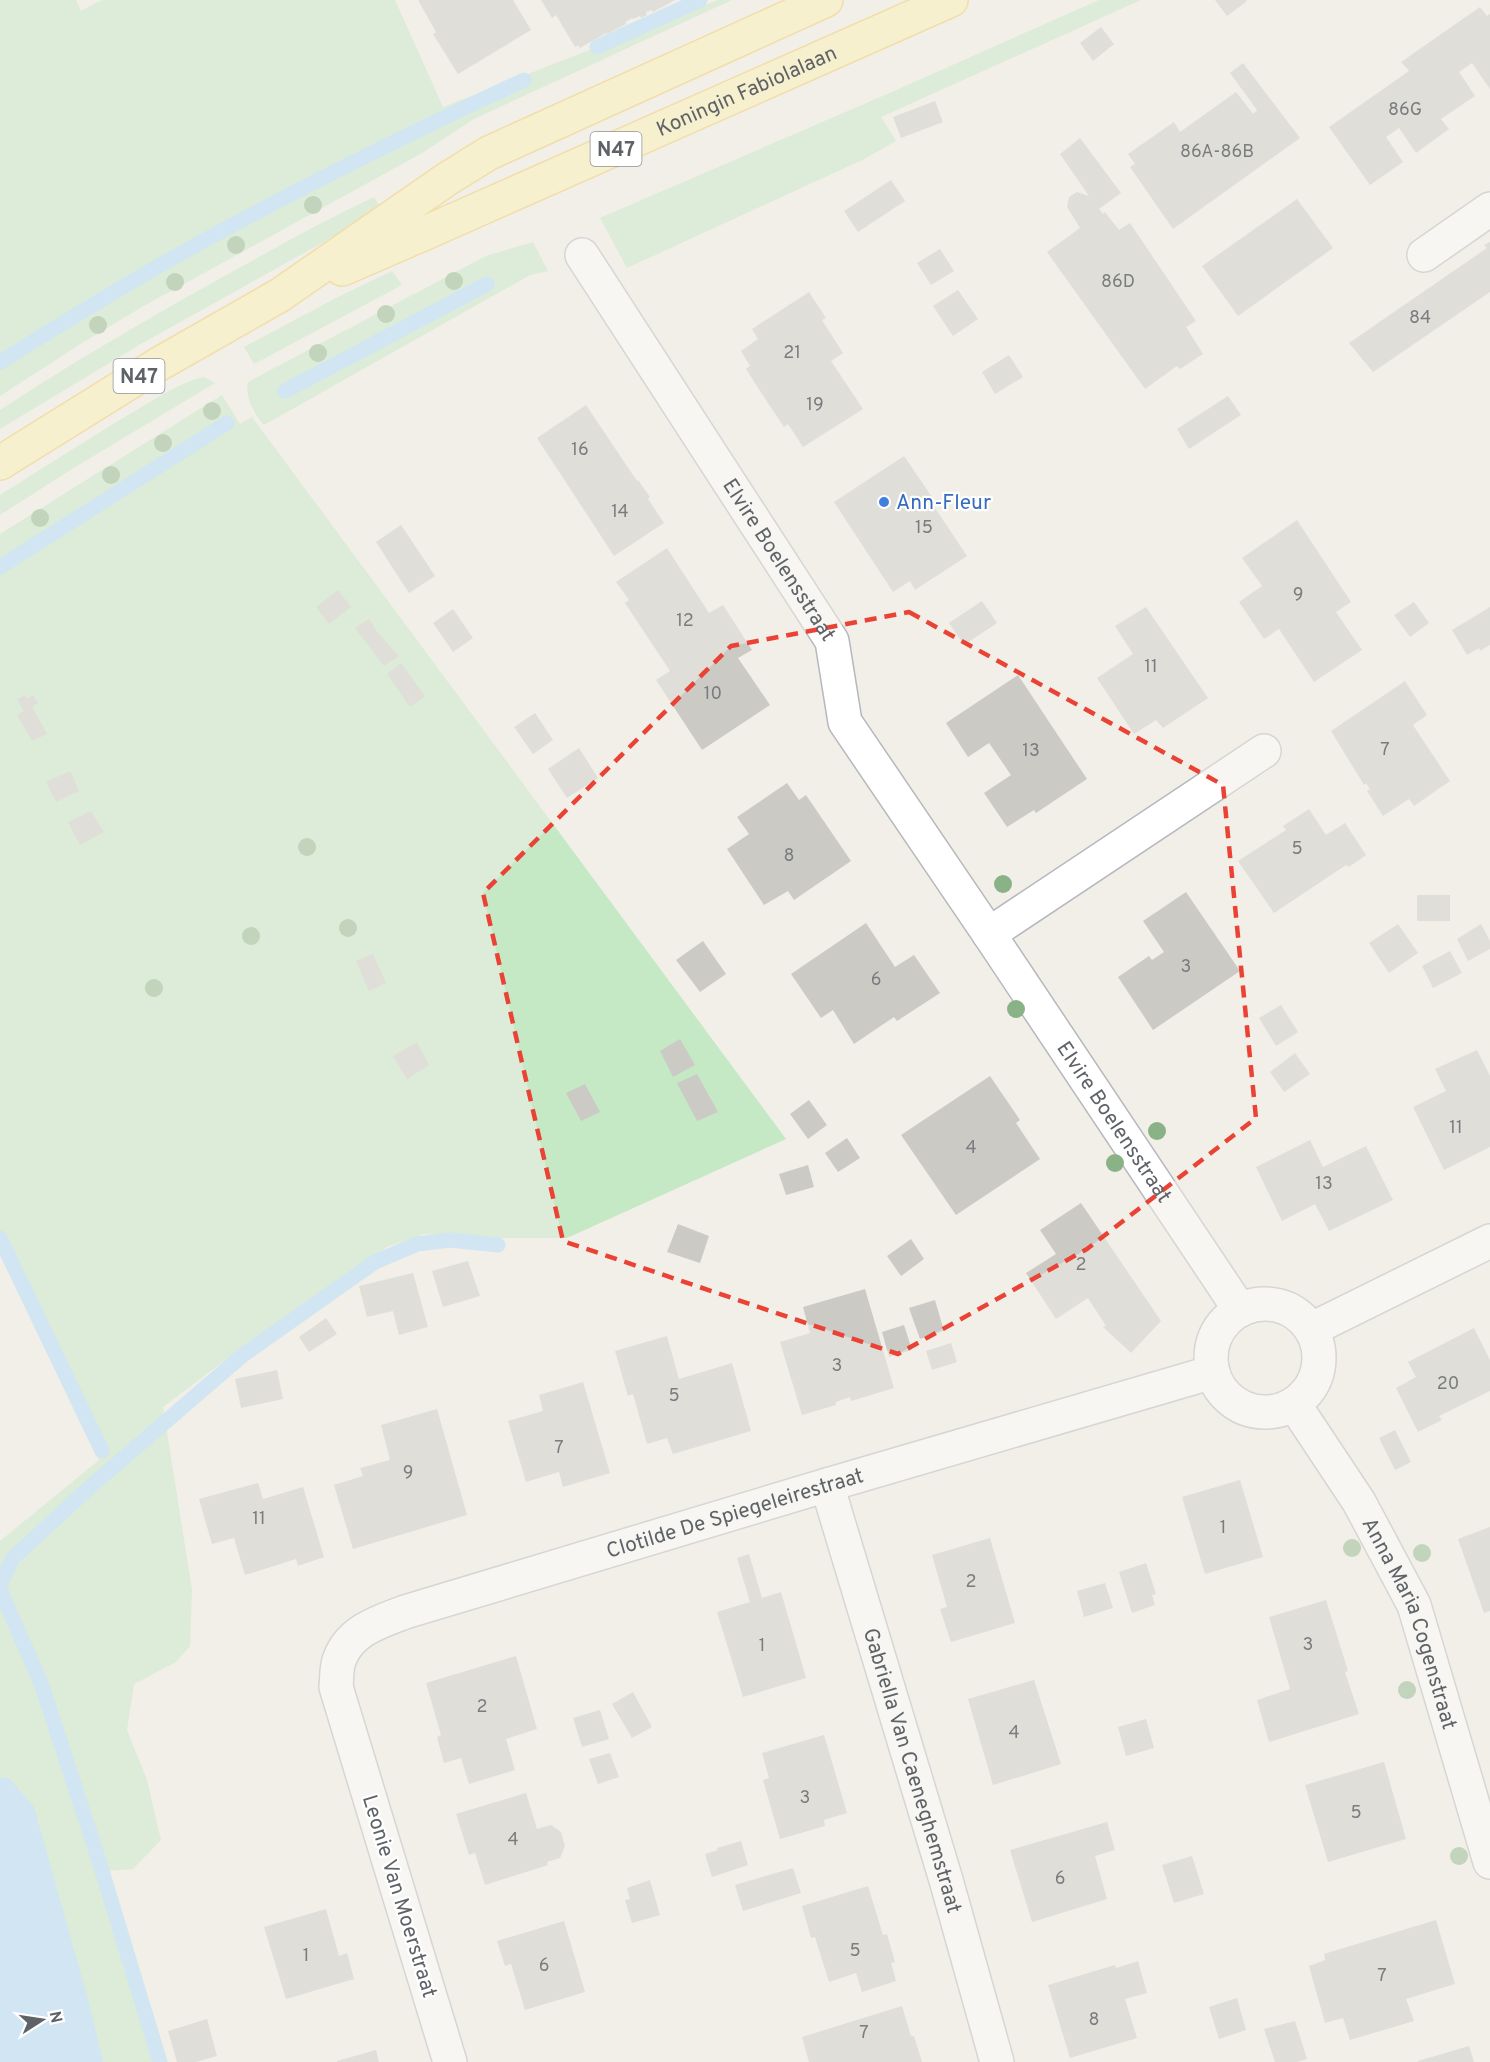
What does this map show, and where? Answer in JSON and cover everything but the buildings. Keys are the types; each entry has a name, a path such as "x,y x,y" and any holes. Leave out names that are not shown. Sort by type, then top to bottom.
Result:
{"main road":[{"name":"Koningin Fabiolalaan","path":"0,463 150,370 280,295 447,179 489,153 826,0"},
{"name":"Koningin Fabiolalaan","path":"280,295 427,233 951,0"}],"street":[{"path":"1424,255 1490,208"},
{"name":"Elvire Boelensstraat","path":"582,255 832,641 845,722 1240,1310"},
{"path":"989,934 1264,751"},
{"path":"1312,1329 1490,1241"},
{"path":"1267,1303 1285,1306 1300,1315 1312,1329 1319,1354 1316,1378 1306,1393 1294,1404 1273,1412 1248,1409 1240,1406 1220,1389 1210,1358 1214,1339 1220,1326 1240,1310 1246,1306 1267,1303"},
{"name":"Clotilde De Spiegeleirestraat","path":"349,1729 336,1687 339,1659 351,1638 370,1626 405,1612 1213,1372"},
{"name":"Anna Maria Cogenstraat","path":"1294,1404 1359,1502 1414,1605 1490,1862"},
{"name":"Gabriella Van Caeneghemstraat","path":"827,1485 998,2061"},
{"name":"Leonie Van Moerstraat","path":"349,1729 450,2062"}],"highlighted area":[{"path":"909,612 1223,785 1256,1118 1087,1249 898,1354 563,1241 483,893 731,646"}],"green space":[{"path":"0,0 76,0 81,11 102,0 395,0 443,107 718,0 732,0 474,119 422,153 142,307 0,396"},
{"path":"1099,0 1141,0 881,117 896,141 862,160 627,268 600,218 885,95"},
{"path":"374,197 381,208 363,220 139,345 0,429 0,410 52,377 212,283"},
{"path":"533,242 548,271 530,275 264,425 257,416 249,399 248,382 486,256"},
{"path":"392,271 402,285 254,364 244,347"},
{"path":"204,377 215,383 0,515 0,495 162,395 187,382"},
{"path":"222,395 240,424 252,417 786,1139 567,1238 496,1238 424,1234 387,1247 256,1337 163,1407 192,1590 190,1646 176,1662 134,1684 127,1730 147,1780 161,1840 133,1869 106,1871 153,2062 0,2062 0,1541 99,1460 0,1254 0,534"}],"water":[{"path":"0,1778 9,1778 34,1807 89,2003 103,2062 0,2062"}],"waterway":[{"path":"597,47 700,0"},
{"path":"0,362 143,275 231,226 376,151 524,80"},
{"path":"285,391 487,284"},
{"path":"0,567 227,423"},
{"path":"0,1238 102,1451"},
{"path":"0,1586 12,1559 91,1486 243,1355 375,1262 417,1244 450,1240 498,1245"},
{"path":"0,1590 41,1683 100,1864 160,2062"}],"place":[{"name":"Ann-Fleur","path":"884,502"}]}
